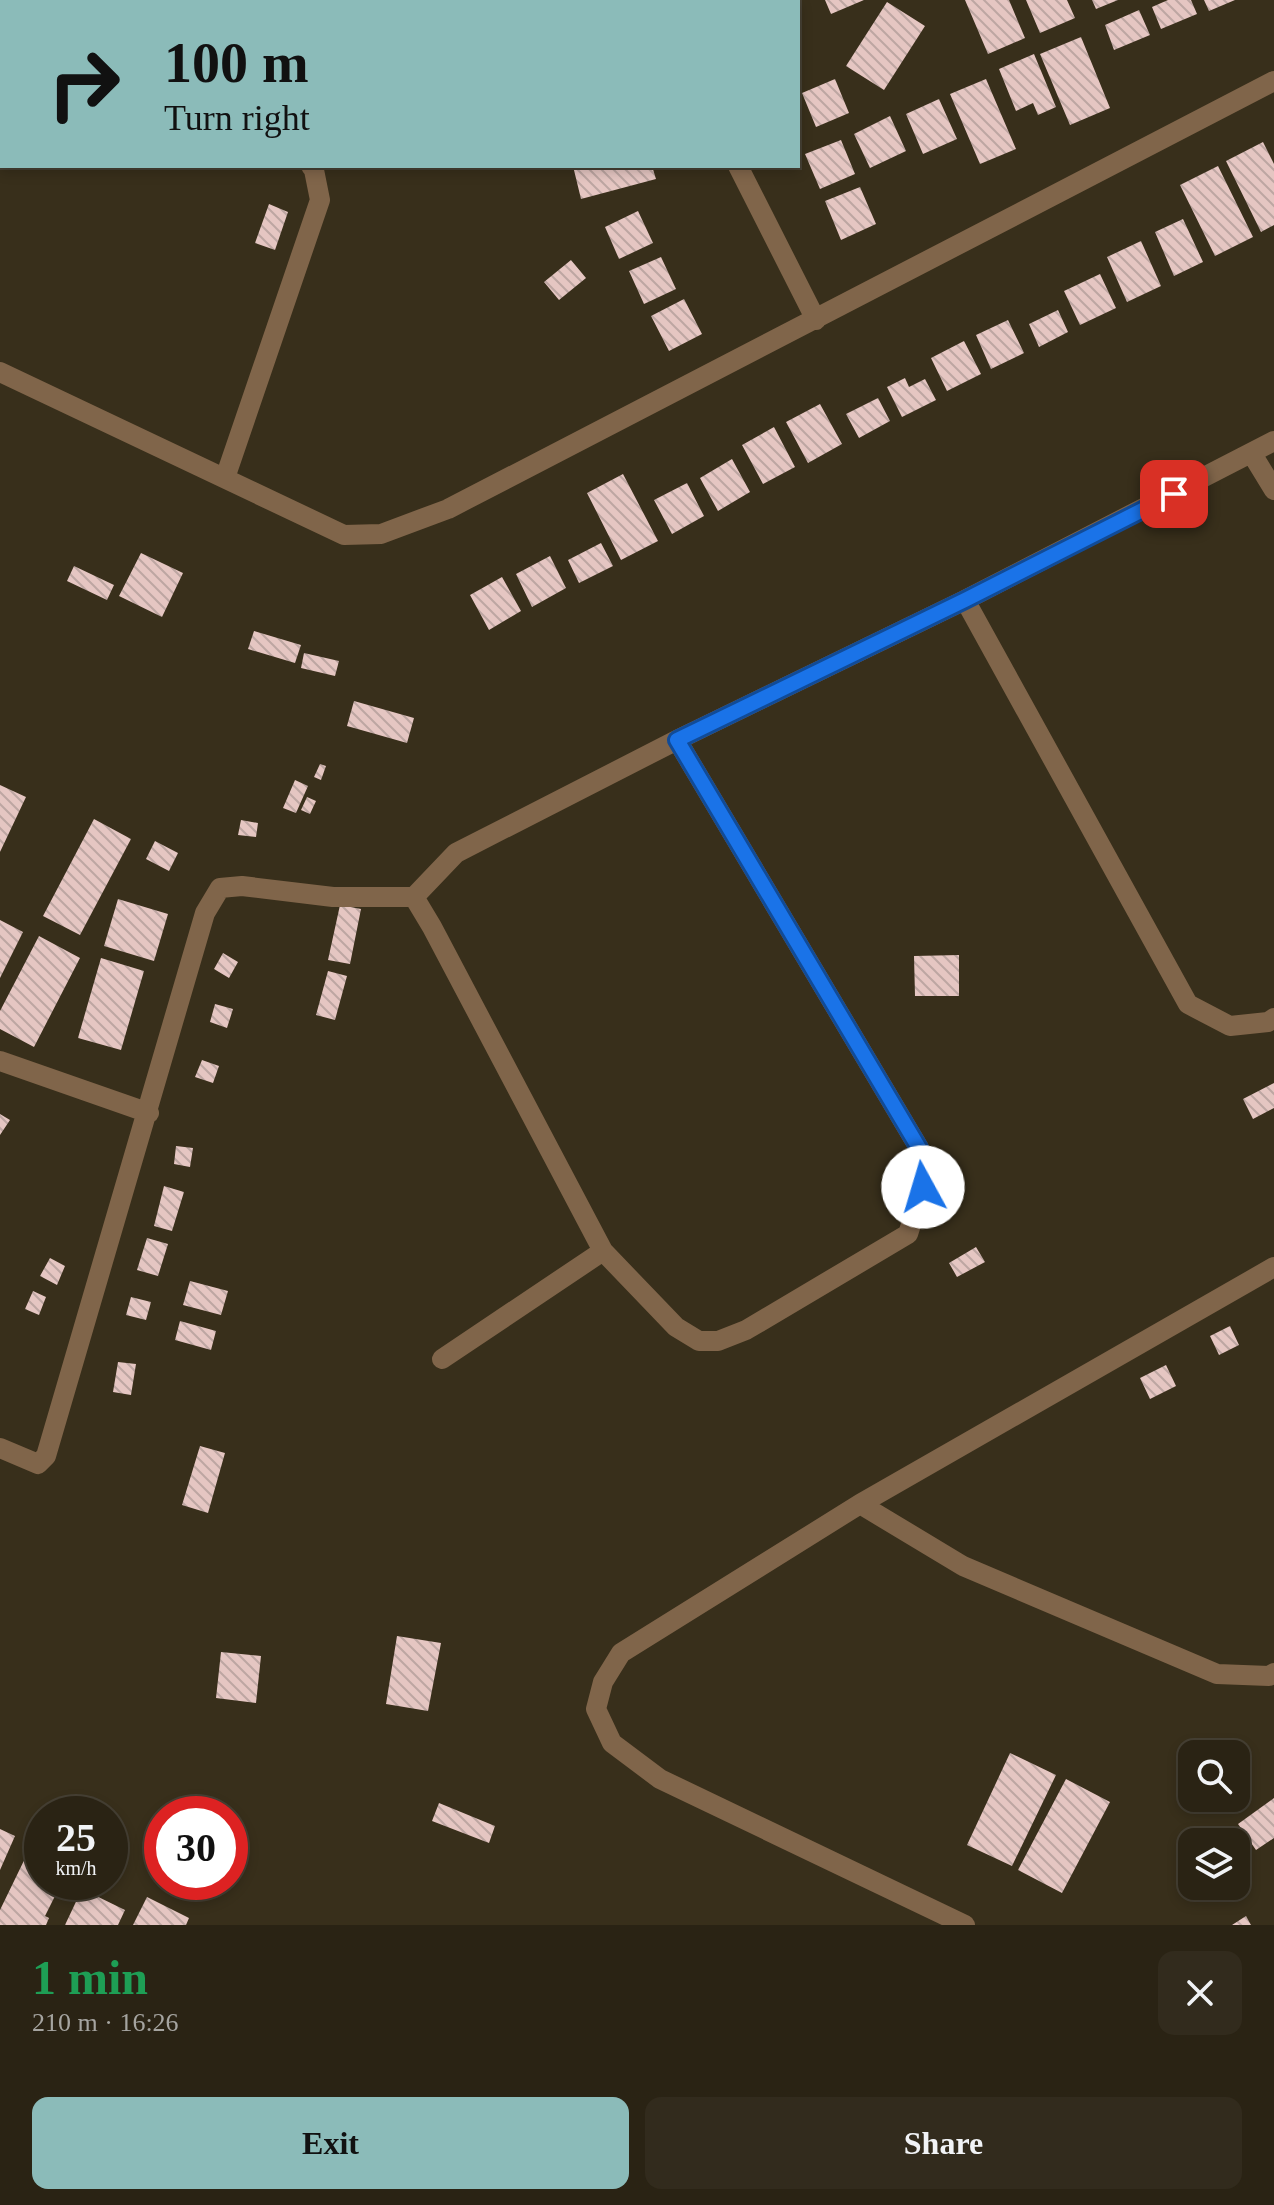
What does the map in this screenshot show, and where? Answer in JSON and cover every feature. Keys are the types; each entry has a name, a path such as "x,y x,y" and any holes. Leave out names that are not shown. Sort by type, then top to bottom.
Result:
{"street":[{"path":"0,372 344,535 381,534 448,509 1274,81"},
{"path":"225,478 320,200 312,168"},
{"path":"739,168 816,320"},
{"path":"0,1448 38,1464 46,1456 149,1113 205,913 220,888 242,886 347,897 414,897 456,853 677,740 965,600 1274,441"},
{"path":"1252,454 1274,490"},
{"path":"965,600 1188,1004 1230,1026 1268,1022 1274,1018"},
{"path":"414,897 603,1251 676,1327 699,1341 718,1341 746,1330 908,1234 923,1187 919,1148 677,740"},
{"path":"0,1061 149,1113"},
{"path":"442,1359 603,1251"},
{"path":"965,1925 660,1779 612,1743 596,1709 603,1682 621,1653 860,1504 1274,1267"},
{"path":"860,1504 963,1566 1217,1674 1269,1676 1274,1673"}],"building":[{"path":"825,0 864,0 831,14"},
{"path":"965,0 1009,0 1025,38 988,54"},
{"path":"1026,0 1067,0 1075,18 1040,33"},
{"path":"1092,0 1118,0 1096,9"},
{"path":"1168,0 1191,0 1197,14 1161,29 1152,7"},
{"path":"1204,0 1235,0 1209,11"},
{"path":"887,2 925,26 884,90 846,66"},
{"path":"1139,10 1150,35 1114,50 1105,25"},
{"path":"1081,37 1110,108 1070,125 1040,54"},
{"path":"1034,54 1056,107 1038,115 1033,103 1016,111 999,69"},
{"path":"835,79 849,113 816,127 802,93"},
{"path":"986,79 1016,149 980,164 950,94"},
{"path":"939,99 957,139 923,154 906,114"},
{"path":"890,116 906,151 870,168 854,134"},
{"path":"841,140 855,174 820,189 805,154"},
{"path":"1263,142 1274,164 1274,225 1261,232 1226,161"},
{"path":"1218,166 1253,237 1215,256 1180,185"},
{"path":"573,168 653,168 656,179 581,199"},
{"path":"860,187 876,224 841,240 825,201"},
{"path":"269,204 288,212 275,250 255,243"},
{"path":"638,211 653,243 619,259 605,227"},
{"path":"1183,219 1203,262 1174,276 1155,232"},
{"path":"1141,241 1161,286 1127,302 1107,257"},
{"path":"661,257 676,289 644,304 629,271"},
{"path":"571,260 586,278 559,300 544,282"},
{"path":"1100,274 1116,308 1080,325 1064,291"},
{"path":"684,299 702,334 669,351 651,316"},
{"path":"1058,310 1068,332 1039,347 1029,324"},
{"path":"1008,320 1024,353 991,369 976,335"},
{"path":"964,341 981,374 947,391 931,358"},
{"path":"905,378 909,387 925,379 936,400 902,417 887,387"},
{"path":"878,398 890,421 859,438 846,414"},
{"path":"820,404 842,444 808,463 786,422"},
{"path":"774,427 795,467 763,484 742,445"},
{"path":"732,459 750,492 718,511 700,478"},
{"path":"623,474 658,541 621,560 587,493"},
{"path":"687,483 704,516 672,534 654,500"},
{"path":"601,543 613,566 579,583 568,560"},
{"path":"141,553 183,573 162,617 119,596"},
{"path":"550,556 566,588 532,607 516,574"},
{"path":"74,566 114,585 107,600 67,581"},
{"path":"502,577 521,611 489,630 470,595"},
{"path":"254,631 301,645 295,663 248,649"},
{"path":"304,653 339,661 335,676 301,668"},
{"path":"354,701 414,718 407,743 347,726"},
{"path":"320,764 326,766 321,780 314,777"},
{"path":"295,780 308,786 296,813 283,808"},
{"path":"0,785 26,797 0,852"},
{"path":"307,797 316,801 310,814 301,810"},
{"path":"94,819 131,839 80,935 43,916"},
{"path":"241,820 258,823 256,837 238,835"},
{"path":"155,841 178,853 169,871 146,859"},
{"path":"118,899 168,914 154,961 104,946"},
{"path":"340,905 361,909 350,964 328,960"},
{"path":"0,920 23,932 0,978"},
{"path":"39,936 80,958 34,1047 0,1029 0,1011"},
{"path":"223,953 238,962 229,978 214,969"},
{"path":"959,955 959,996 915,996 914,956"},
{"path":"101,958 144,971 121,1050 78,1038"},
{"path":"328,971 347,976 335,1020 316,1015"},
{"path":"215,1004 233,1009 227,1028 210,1022"},
{"path":"202,1060 219,1066 213,1083 195,1077"},
{"path":"1274,1083 1274,1108 1253,1119 1243,1099"},
{"path":"0,1114 10,1120 0,1135"},
{"path":"176,1146 193,1148 190,1167 174,1164"},
{"path":"164,1186 184,1192 172,1231 154,1226"},
{"path":"147,1238 168,1244 158,1276 137,1270"},
{"path":"976,1247 985,1262 957,1277 949,1263"},
{"path":"50,1258 65,1266 57,1285 40,1276"},
{"path":"190,1281 228,1291 221,1315 183,1305"},
{"path":"33,1291 46,1297 39,1315 25,1309"},
{"path":"131,1297 151,1302 146,1320 126,1315"},
{"path":"180,1321 216,1331 211,1350 175,1340"},
{"path":"1230,1326 1239,1345 1219,1355 1210,1336"},
{"path":"118,1362 136,1364 131,1395 113,1392"},
{"path":"1166,1365 1176,1386 1150,1399 1140,1378"},
{"path":"200,1446 225,1453 208,1513 182,1505"},
{"path":"397,1636 441,1643 428,1711 386,1704"},
{"path":"221,1652 261,1656 256,1703 216,1698"},
{"path":"1010,1753 1056,1775 1012,1866 967,1845"},
{"path":"1066,1779 1110,1802 1062,1893 1018,1870"},
{"path":"1274,1798 1274,1838 1256,1850 1250,1841 1250,1828 1241,1828 1238,1824"},
{"path":"439,1803 495,1826 489,1843 432,1821"},
{"path":"0,1829 15,1836 0,1870"},
{"path":"24,1860 24,1900 53,1900 45,1916 49,1918 46,1925 0,1925 0,1910"},
{"path":"77,1900 105,1900 125,1910 118,1925 65,1925"},
{"path":"146,1900 153,1900 189,1918 186,1925 133,1925"},
{"path":"1246,1916 1251,1925 1232,1925"}],"route":[{"path":"923,1187 919,1148 677,740 1174,494"}]}
